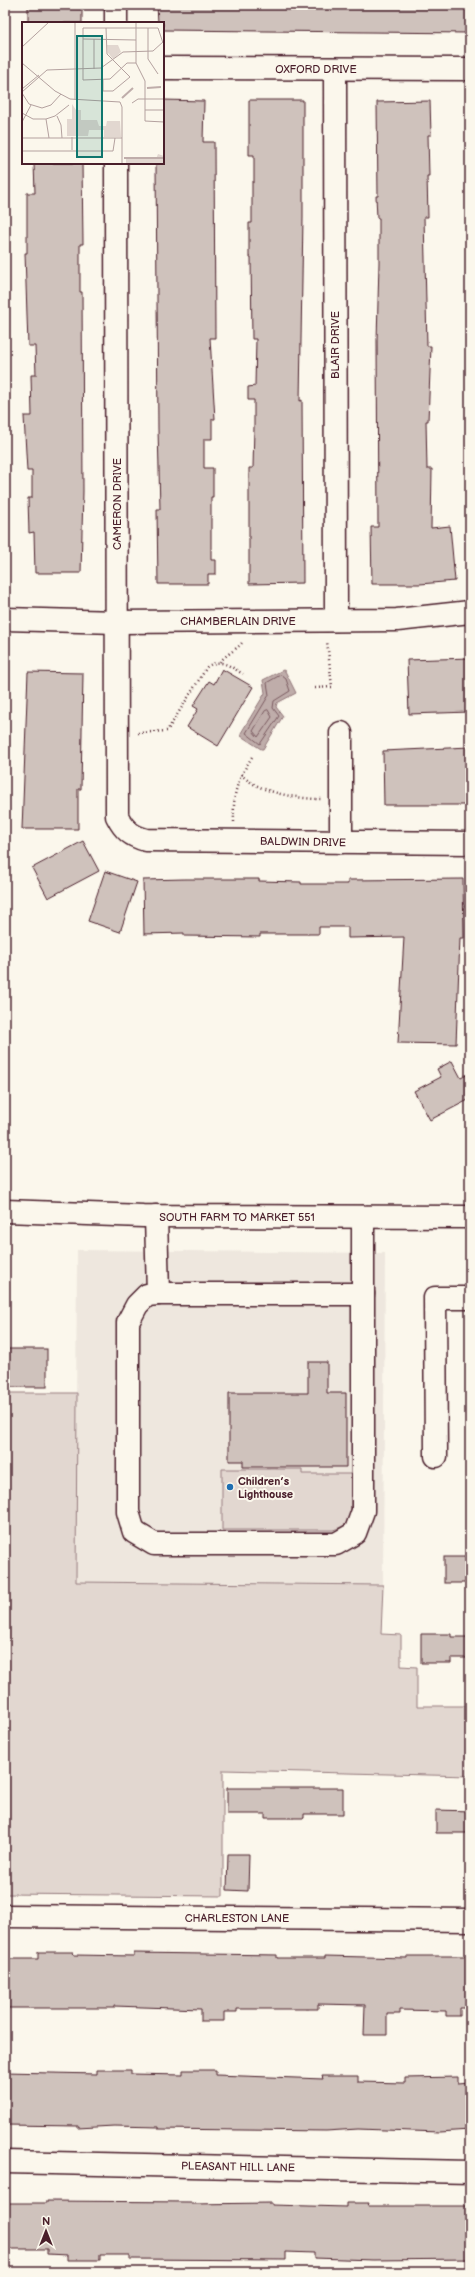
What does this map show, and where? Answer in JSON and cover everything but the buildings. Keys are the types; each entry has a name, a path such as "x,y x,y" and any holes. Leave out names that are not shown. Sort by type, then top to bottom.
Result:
{"street":[{"path":"116,5 116,22"},
{"name":"OXFORD DRIVE","path":"164,68 470,69"},
{"name":"BLAIR DRIVE","path":"335,69 336,620"},
{"name":"CAMERON DRIVE","path":"116,164 117,816 128,833 136,838"},
{"name":"CHAMBERLAIN DRIVE","path":"5,619 117,622 397,620 470,612"},
{"path":"341,733 341,842"},
{"name":"BALDWIN DRIVE","path":"136,838 146,840 470,843"},
{"name":"SOUTH FARM TO MARKET 551","path":"5,1212 156,1216 470,1217"},
{"path":"156,1216 158,1294"},
{"path":"362,1217 363,1294 363,1511 354,1533 336,1544 154,1544 134,1532 128,1512 128,1322 137,1305 147,1295 158,1294 363,1294"},
{"path":"436,1456 435,1298 470,1298"},
{"name":"CHARLESTON LANE","path":"5,1916 470,1920"},
{"name":"PLEASANT HILL LANE","path":"5,2162 470,2172"}],"path":[{"path":"220,662 227,653 240,646 243,641"},
{"path":"315,688 332,687 327,641"},
{"path":"138,733 167,731 207,667 213,662 220,662 243,674"},
{"path":"234,825 233,796 241,774 252,757"},
{"path":"241,774 246,780 261,788 296,797 341,798"}],"shaded area":[{"name":"Children’s Lighthouse","path":"77,1250 385,1253 383,1585 75,1582"},
{"path":"5,1393 77,1393 76,1582 383,1585 381,1634 401,1635 401,1666 417,1667 417,1706 470,1706 470,1776 223,1770 223,1896 5,1894"},
{"path":"222,1469 302,1469 302,1474 351,1474 351,1516 348,1522 333,1530 222,1530"}],"water":[{"path":"283,670 285,671 296,693 277,703 276,707 283,716 263,749 261,749 241,736 241,733 265,693 263,680"}],"place":[{"name":"Children’s Lighthouse","path":"230,1487"}]}
